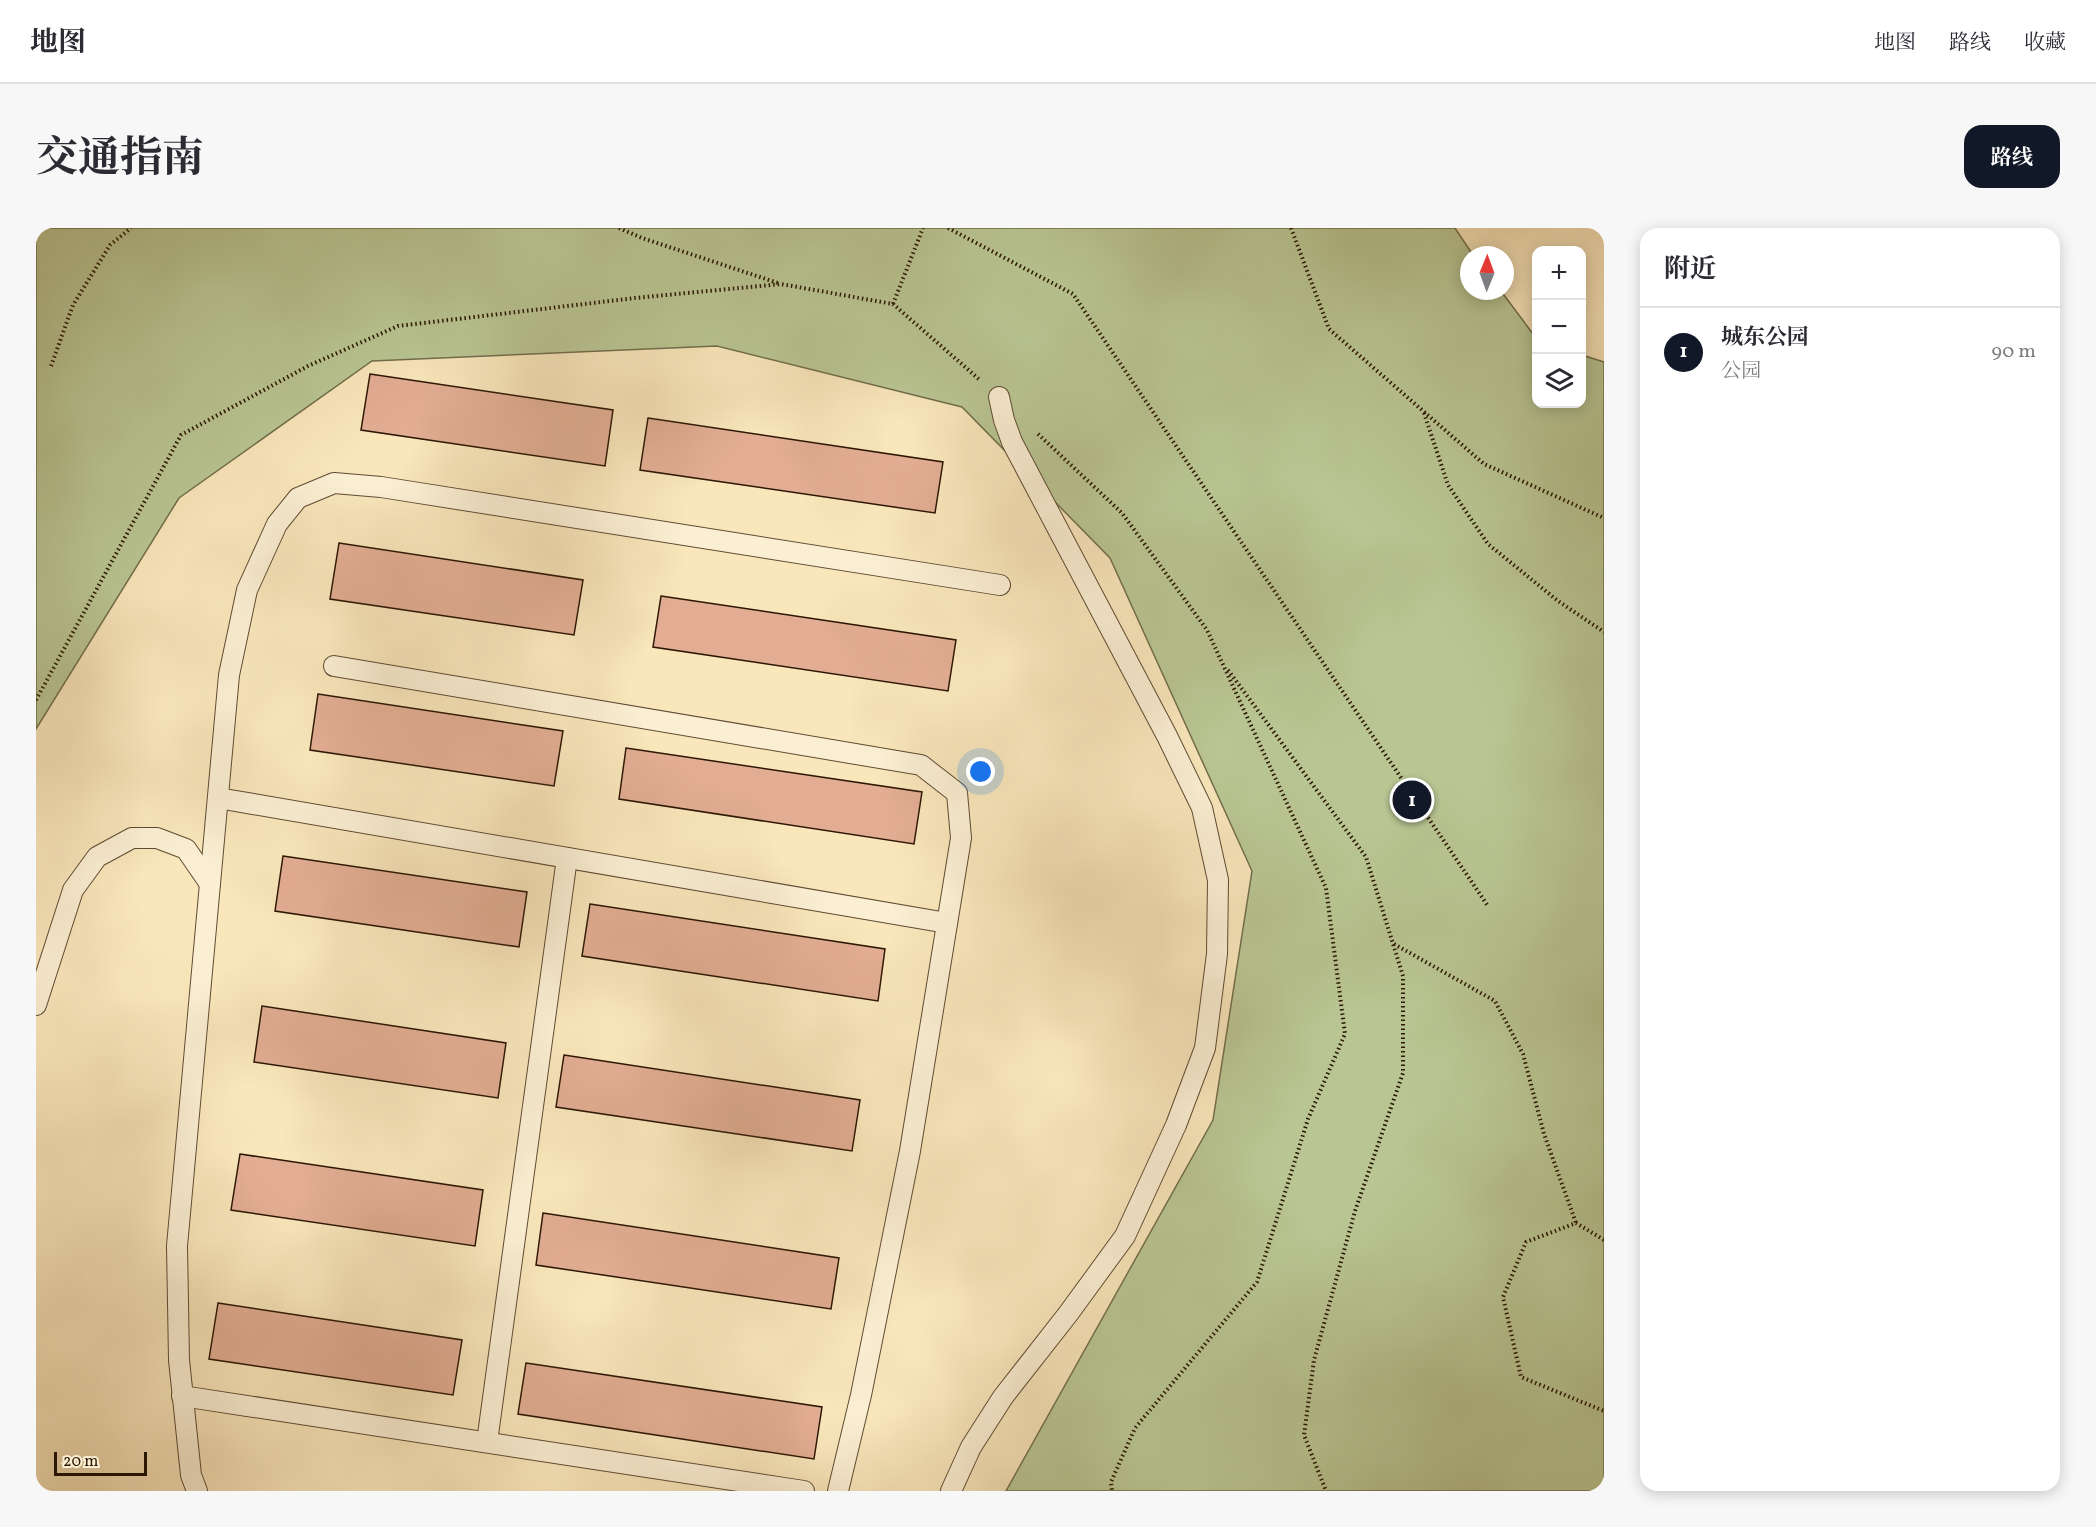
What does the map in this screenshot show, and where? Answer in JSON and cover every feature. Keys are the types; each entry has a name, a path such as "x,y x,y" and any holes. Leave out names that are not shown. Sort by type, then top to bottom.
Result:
{"lane":[{"path":"951,1491 971,1447 1003,1396 1068,1314 1125,1236 1176,1125 1205,1048 1217,954 1218,880 1202,808 1167,736 1012,442 999,397"},
{"path":"197,1491 191,1474 179,1360 177,1245 229,675 247,590 277,524 298,498 334,483 381,487 1000,585"},
{"path":"334,666 921,765 957,793 961,838 910,1151 861,1395 838,1491"},
{"path":"218,798 946,923"},
{"path":"36,1005 73,890 97,857 132,838 157,838 186,849 210,884"},
{"path":"488,1442 567,858"},
{"path":"182,1396 804,1491"}],"path":[{"path":"51,366 74,305 110,246 131,228"},
{"path":"619,228 642,238 782,284 893,304 999,397"},
{"path":"893,304 923,228"},
{"path":"948,228 1072,294 1488,906"},
{"path":"1291,228 1329,329 1484,464 1604,518"},
{"path":"36,700 181,435 308,366 398,326 634,298 782,284"},
{"path":"1424,412 1448,485 1488,544 1558,601 1604,632"},
{"path":"1032,428 1122,513 1207,630 1326,888 1346,1034 1308,1119 1257,1282 1135,1428 1111,1482 1112,1491"},
{"path":"1222,662 1366,857 1403,976 1403,1073 1355,1211 1314,1360 1304,1435 1326,1491"},
{"path":"1393,944 1494,1001 1523,1054 1544,1134 1576,1223 1604,1240"},
{"path":"1576,1223 1526,1242 1503,1297 1521,1377 1604,1411"}],"green space":[{"path":"36,228 1455,228 1467,246 1460,246 1460,300 1508,300 1532,333 1532,408 1586,408 1586,356 1604,362 1604,1491 1006,1491 1213,1120 1252,871 1110,558 962,407 717,346 372,361 179,498 36,729"}],"building":[{"path":"370,374 613,410 605,466 361,430"},
{"path":"648,418 943,462 935,513 640,470"},
{"path":"339,543 583,580 574,635 330,599"},
{"path":"661,596 956,640 948,691 653,647"},
{"path":"318,694 563,731 554,786 310,750"},
{"path":"626,748 922,792 914,844 619,799"},
{"path":"283,856 527,892 519,947 275,911"},
{"path":"590,904 885,949 878,1001 582,956"},
{"path":"262,1006 506,1043 498,1098 254,1062"},
{"path":"564,1055 860,1100 852,1151 556,1107"},
{"path":"240,1154 483,1190 475,1246 231,1210"},
{"path":"543,1213 839,1258 831,1309 536,1265"},
{"path":"218,1303 462,1340 453,1395 209,1359"},
{"path":"526,1363 822,1407 814,1459 518,1414"}],"place":[{"name":"城东公园","path":"1412,800"}]}
